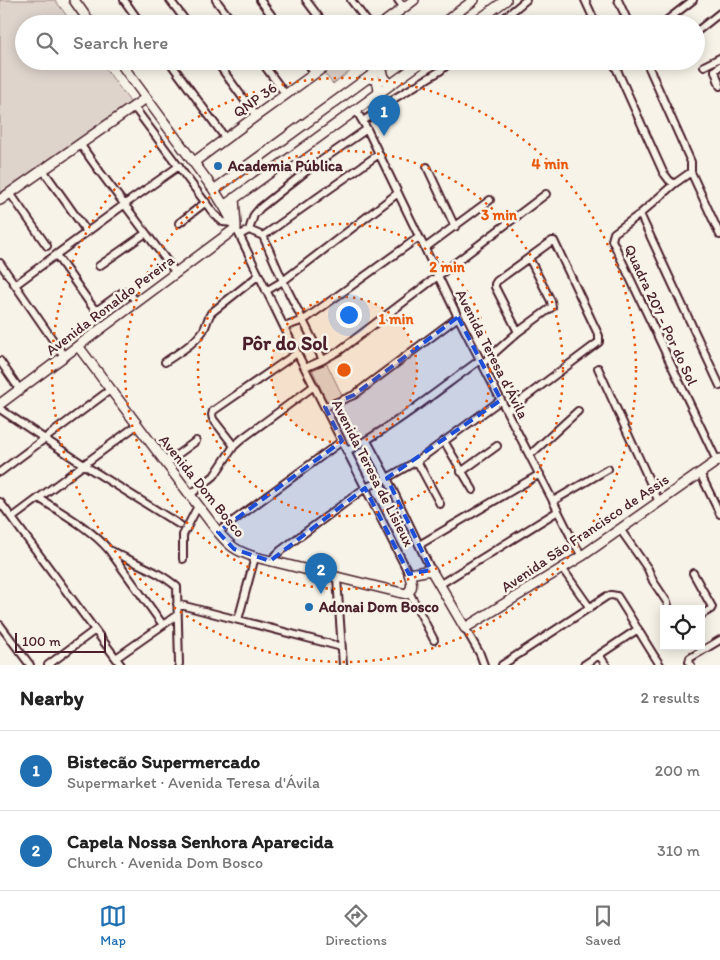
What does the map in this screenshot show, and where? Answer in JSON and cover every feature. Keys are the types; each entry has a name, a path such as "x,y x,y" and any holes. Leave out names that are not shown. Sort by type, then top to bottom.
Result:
{"street":[{"path":"74,0 85,15"},
{"path":"124,0 135,15"},
{"path":"170,0 181,15"},
{"path":"216,0 227,15"},
{"path":"260,0 271,15"},
{"path":"306,0 317,15"},
{"path":"351,0 362,15"},
{"path":"398,0 404,8"},
{"path":"394,15 414,0"},
{"path":"454,15 474,0"},
{"path":"486,15 506,0"},
{"path":"507,15 526,0"},
{"path":"585,0 592,15"},
{"path":"618,0 625,15"},
{"path":"674,15 693,0"},
{"path":"705,25 720,13"},
{"path":"705,66 720,58"},
{"path":"720,66 715,70 720,86"},
{"path":"126,70 214,190 236,229"},
{"path":"176,70 226,139"},
{"path":"223,70 256,116"},
{"path":"268,70 286,95"},
{"path":"312,70 315,74"},
{"name":"QNP 36","path":"194,162 320,70"},
{"path":"214,190 379,70"},
{"path":"382,70 395,98"},
{"path":"224,206 411,70"},
{"path":"363,121 395,98 441,70"},
{"path":"617,70 663,172 674,184"},
{"path":"650,70 691,162 691,172 720,235"},
{"path":"369,78 374,79 378,83 379,93"},
{"path":"0,200 146,98"},
{"path":"134,106 214,214 223,222 236,229 248,230 263,236 283,281 323,360"},
{"name":"Avenida Teresa d'Ávila","path":"356,110 458,317 582,556"},
{"path":"248,230 254,215 260,208 309,169 367,129"},
{"path":"80,144 176,273"},
{"path":"263,236 379,154"},
{"path":"15,284 179,166"},
{"path":"427,167 455,227"},
{"path":"43,170 87,232"},
{"path":"640,214 674,184 691,172"},
{"path":"10,193 47,246"},
{"path":"266,291 283,281 398,193"},
{"path":"305,368 339,351 546,194"},
{"path":"234,198 236,229"},
{"path":"425,248 490,200"},
{"path":"179,223 206,202"},
{"name":"Quadra 207 - Por do Sol","path":"718,460 612,240 614,234 640,214 720,386"},
{"name":"Avenida Ronaldo Pereira","path":"0,404 236,229"},
{"name":"Avenida Teresa de Lisieux","path":"236,229 409,574 412,588 408,593"},
{"path":"99,266 146,232"},
{"path":"284,327 304,320 419,237"},
{"path":"507,411 598,343 599,340 599,336 554,241 496,281 495,287 518,332"},
{"path":"56,255 94,310 99,309 125,291 137,302"},
{"path":"347,451 367,441 481,362 550,309 552,305 529,258"},
{"path":"0,263 64,356"},
{"path":"165,362 197,338 206,325 210,313 259,275"},
{"path":"325,407 354,395 458,317"},
{"name":"Avenida Dom Bosco","path":"78,346 198,506 234,549 255,557 337,578 408,593"},
{"path":"234,446 213,419 212,415 215,409 297,353"},
{"path":"0,362 20,390"},
{"path":"598,368 658,502"},
{"path":"190,495 214,476 234,446 243,438 314,386"},
{"path":"0,472 110,390"},
{"path":"270,561 280,551 365,488 387,478 417,460 501,400"},
{"path":"0,409 84,465 180,525"},
{"path":"530,455 578,411"},
{"path":"12,518 137,425"},
{"path":"444,440 473,490"},
{"path":"166,463 196,441"},
{"path":"367,441 431,570 480,654 484,665"},
{"path":"218,532 342,442"},
{"path":"461,472 497,446"},
{"path":"417,460 440,504"},
{"name":"Avenida São Francisco de Assis","path":"465,628 582,556 718,460"},
{"path":"554,501 608,469"},
{"path":"700,473 720,514"},
{"path":"419,545 540,474"},
{"path":"39,498 91,532 109,550 163,625"},
{"path":"0,502 121,665"},
{"path":"183,559 183,535 198,506"},
{"path":"439,585 558,511"},
{"path":"620,529 648,569 667,605"},
{"path":"109,550 146,567 175,586 177,590 179,664"},
{"path":"238,620 255,557"},
{"path":"562,568 590,608"},
{"path":"409,574 431,570"},
{"path":"693,573 712,607 705,613"},
{"path":"337,578 343,665"},
{"path":"408,593 434,640"},
{"path":"502,665 609,595 615,595 660,665"},
{"path":"177,604 338,646"},
{"path":"116,658 177,615"},
{"path":"0,625 30,665"},
{"path":"584,665 638,629"},
{"path":"48,665 95,630"},
{"path":"691,665 689,662 690,658 720,640"},
{"path":"599,655 606,665"}],"highlighted area":[{"path":"458,317 501,400 387,478 431,570 409,574 365,488 270,561 234,549 218,532 342,441 325,407 354,395"}],"shaded area":[{"path":"0,0 55,0 66,15 15,15 15,70 107,70 134,107 0,204"},
{"path":"328,70 352,70 333,84 324,73"},
{"path":"327,364 342,395 327,402 312,369"}],"place":[{"name":"Bistecão Supermercado","path":"384,136"},
{"name":"Academia Pública","path":"218,166"},
{"name":"Capela Nossa Senhora Aparecida","path":"321,594"},
{"name":"Adonai Dom Bosco","path":"309,607"}],"district":[{"name":"Pôr do Sol","path":"285,343"}]}
